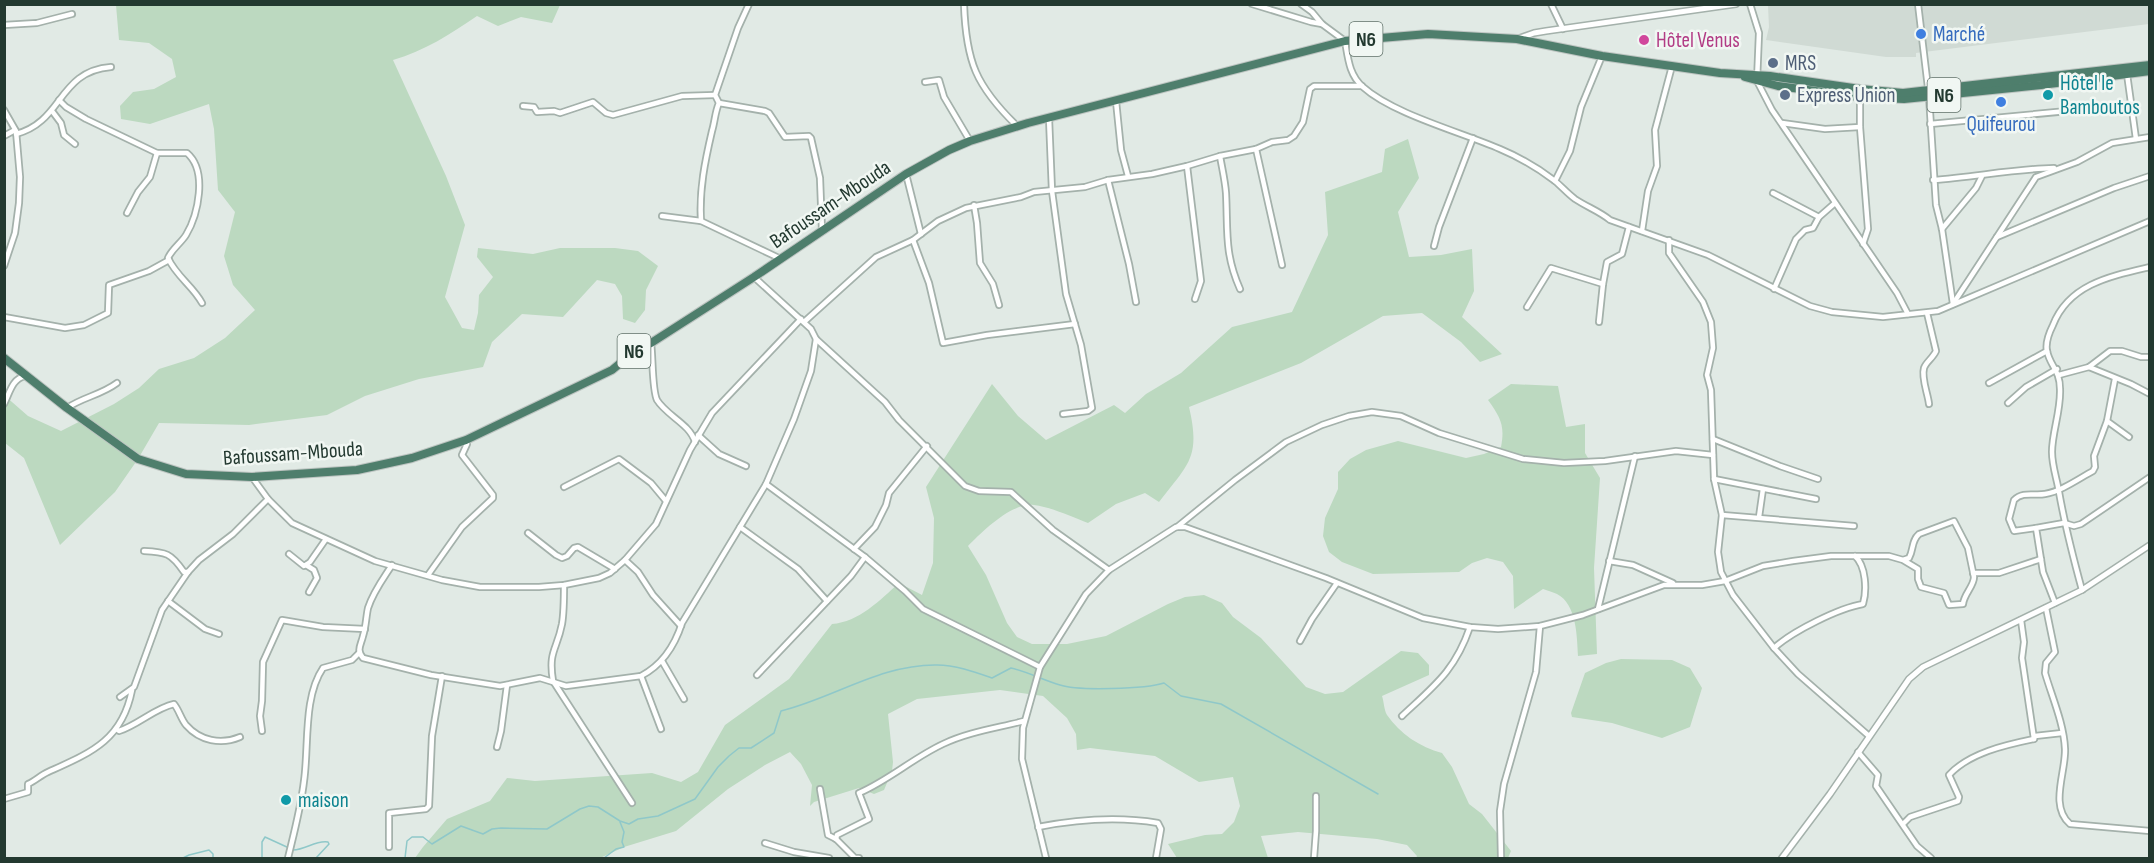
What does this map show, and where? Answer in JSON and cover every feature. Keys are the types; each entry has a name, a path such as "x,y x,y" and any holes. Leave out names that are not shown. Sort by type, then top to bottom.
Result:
{"highway":[{"name":"Bafoussam-Mbouda","path":"4,358 67,408 138,459 186,474 252,477 357,470 412,458 466,440 612,369 635,351 754,277 906,174 949,150 1017,126 1345,41 1428,34 1516,39 1602,56 1904,99 1929,93 2126,71 2150,71"},
{"name":"Bafoussam-Mbouda","path":"2126,71 2150,65"}],"street":[{"path":"719,103 715,95 738,28 749,4"},
{"path":"964,4 967,45 978,81 988,96 1017,126"},
{"path":"1252,4 1322,24"},
{"path":"1301,4 1345,41 1351,70 1362,86 1401,109 1523,160 1555,181 1576,199 1598,210 1610,220 1708,255 1810,306 1832,312 1883,317 1938,311 2150,221"},
{"path":"1551,4 1563,29"},
{"path":"1692,4 1697,10"},
{"path":"1516,39 1534,33 1736,4"},
{"path":"1750,4 1760,33 1757,78 1781,122 1897,293 1908,314"},
{"path":"1918,4 1929,93 1933,180 1953,304"},
{"path":"4,25 37,23 72,14"},
{"path":"1555,181 1570,151 1581,107 1602,56"},
{"path":"1642,231 1648,191 1657,166 1655,130 1672,66"},
{"path":"4,136 29,130 52,111 76,79 88,72 111,67"},
{"path":"2126,71 2136,140"},
{"path":"924,81 939,80 944,97 970,141"},
{"path":"252,477 267,499 292,523 367,558 392,566 442,580 480,587 520,588 564,585 599,578 625,560 656,524 698,435 719,406 802,320 876,257 913,240 951,213 974,205 1034,192 1085,187 1108,180 1187,166 1220,156 1256,149 1272,142 1288,140 1294,136 1303,122 1310,89 1362,86"},
{"path":"1860,93 1860,127 1868,229 1863,244"},
{"path":"523,106 532,106 537,112 560,113 593,102 606,113 613,115 682,96 715,95"},
{"path":"59,100 86,119 157,153 189,154 198,177 199,196 186,234 170,254 169,260 179,275 197,293 202,303"},
{"path":"1116,101 1122,150 1128,176"},
{"path":"701,221 704,165 719,103"},
{"path":"719,103 765,111 769,113 785,137 809,136 812,138 820,178 822,231"},
{"path":"1930,124 2131,105"},
{"path":"4,110 16,132 20,165 20,203 14,240 4,267"},
{"path":"52,111 61,123 64,135 75,144"},
{"path":"1049,118 1052,191 1066,294 1081,345 1092,408 1088,411 1063,414"},
{"path":"1781,122 1825,129 1860,127"},
{"path":"1953,304 2036,177 2078,162 2112,143 2150,137"},
{"path":"1434,246 1473,138"},
{"path":"1256,149 1282,265"},
{"path":"127,213 138,192 150,177 157,153"},
{"path":"1220,156 1226,191 1228,258 1240,290"},
{"path":"1187,166 1201,280 1195,299"},
{"path":"1933,180 2057,168"},
{"path":"906,174 921,234"},
{"path":"1942,229 1966,201 1982,176"},
{"path":"1997,237 2114,188 2150,176"},
{"path":"1108,180 1136,302"},
{"path":"1773,193 1819,217"},
{"path":"1774,289 1796,239 1805,230 1813,228 1819,217 1835,202"},
{"path":"974,205 980,263 993,284 999,305"},
{"path":"662,216 701,221 781,258"},
{"path":"1599,321 1607,262 1622,254 1629,227"},
{"path":"913,240 928,283 943,343 987,334 1075,324"},
{"path":"1669,240 1669,253 1703,302 1711,322 1713,348 1707,375 1712,390 1714,479 1722,515 1719,564 1725,582 1774,648 1798,674 1869,736"},
{"path":"4,317 10,316 30,323 59,328 84,325 108,313 109,285 149,271 169,260"},
{"path":"2082,590 2064,523 2052,463 2061,388 2059,375 2047,351 2047,339 2057,314 2072,295 2102,280 2150,267"},
{"path":"1527,307 1551,268 1603,284"},
{"path":"754,277 812,329 816,339 885,402 899,420 965,486 979,491 1011,492 1053,530 1109,570"},
{"path":"1927,313 1936,351 1924,366 1929,404"},
{"path":"392,566 368,610 359,648 359,653 363,658 403,670 494,685 507,685 540,678 566,686 641,676 662,661 766,484 794,419 810,371 816,339"},
{"path":"651,343 656,398 664,409 693,434 695,442"},
{"path":"1989,383 2047,351"},
{"path":"2059,375 2089,367 2110,351 2150,357"},
{"path":"2089,367 2150,394"},
{"path":"2008,403 2026,387 2056,369"},
{"path":"4,404 12,384 21,377 28,376"},
{"path":"2115,379 2107,421 2094,456 2095,467 2059,490 2046,494 2024,494 2014,500 2011,507 2011,527 2014,531 2018,531 2064,523 2074,526 2081,524 2150,477"},
{"path":"67,408 117,383"},
{"path":"1046,858 1022,759 1024,721 1040,667 1086,594 1109,570 1176,527 1286,442 1322,425 1349,416 1372,412 1401,416 1439,433 1523,459 1564,463 1605,461 1676,451 1713,455"},
{"path":"2107,421 2129,436"},
{"path":"698,435 719,454 746,466"},
{"path":"1713,439 1818,479"},
{"path":"428,575 462,527 493,498 462,455 467,444 466,440"},
{"path":"854,549 875,527 889,493 927,446"},
{"path":"1635,462 1646,454"},
{"path":"1598,609 1635,456"},
{"path":"564,487 619,459 651,483 666,501"},
{"path":"1714,479 1816,499"},
{"path":"766,484 865,557 923,609 1040,667"},
{"path":"1759,517 1763,489"},
{"path":"4,799 28,792 28,784 102,745 116,729 162,610 168,601 199,560 232,534 267,499"},
{"path":"1722,515 1854,526"},
{"path":"1176,527 1185,527 1424,618 1470,627 1498,629 1540,626 1598,609 1655,588 1676,584 1702,585 1725,582 1763,566 1831,556 1889,556 1903,560 1918,569 1921,586 1927,590 1934,589 1944,593 1951,606 1963,604 1974,581 1968,548 1954,522 1918,534 1915,537 1912,553 1909,558 1903,560"},
{"path":"740,527 798,568 827,601"},
{"path":"2036,528 2043,572 2055,603"},
{"path":"528,533 556,555 565,557 578,547 615,569"},
{"path":"306,565 326,538"},
{"path":"1782,858 1909,679 1923,667 1960,647 2082,590 2150,545"},
{"path":"144,551 168,553 184,572 188,572"},
{"path":"289,554 301,565 314,570 317,578 309,592"},
{"path":"1774,648 1794,633 1812,624 1863,604 1866,593 1861,562 1855,556"},
{"path":"757,675 851,576 865,557"},
{"path":"1973,573 1999,573 2041,559"},
{"path":"625,560 638,572 652,595 681,626"},
{"path":"1609,561 1633,565 1676,584"},
{"path":"1300,641 1337,583"},
{"path":"564,585 562,625 552,658 553,681 632,803"},
{"path":"168,601 205,629 219,634"},
{"path":"2046,608 2055,652 2046,663 2045,673 2062,733 2065,765 2058,793 2066,821 2070,824 2101,828 2150,831"},
{"path":"262,731 260,716 263,662 282,620 322,627 365,629"},
{"path":"2021,620 2024,642 2022,658 2034,739"},
{"path":"1501,858 1500,811 1504,784 1536,672 1540,626"},
{"path":"1402,716 1451,669 1459,656 1470,627"},
{"path":"288,858 305,779 306,738 316,678 323,668 352,660 359,653"},
{"path":"662,661 684,699"},
{"path":"389,847 389,813 426,809 429,806 432,736 442,676"},
{"path":"641,676 662,729"},
{"path":"497,747 507,685"},
{"path":"120,697 132,690"},
{"path":"116,729 119,731 133,726 165,706 174,704 186,724 212,741 223,742 240,737"},
{"path":"836,839 837,835 869,819 859,793 942,744 1024,721"},
{"path":"1903,824 1905,820 1918,813 1958,801 1959,797 1949,775 1959,766 1980,754 2013,743 2034,739 2036,736 2062,733"},
{"path":"1858,752 1876,773 1878,777 1876,786 1917,846 1931,858"},
{"path":"820,789 828,835 836,839 857,858"},
{"path":"1314,858 1317,831 1316,796"},
{"path":"1038,827 1075,820 1108,818 1158,823 1161,829 1156,858"},
{"path":"765,843 794,852 829,858"},
{"path":"851,858 857,858"}],"shaded area":[{"name":"Marché","path":"2149,5 2149,24 1916,53 1916,57 1886,57 1766,40 1769,27 1768,6"}],"green space":[{"path":"116,5 560,5 552,23 521,17 498,26 477,16 427,47 393,60 446,176 465,225 445,297 462,328 474,330 479,295 493,277 477,257 478,248 533,254 560,248 615,248 638,251 658,266 646,290 645,310 635,323 623,319 622,296 615,284 597,280 563,317 522,314 492,342 483,367 419,379 365,396 327,415 249,425 159,423 115,492 60,545 24,458 5,443 4,395 28,416 61,431 114,404 139,388 159,369 194,358 225,338 255,310 233,285 224,256 235,212 218,190 214,129 209,104 150,124 121,119 120,106 133,92 154,89 176,77 172,59 149,43 119,40"},
{"path":"1408,139 1419,178 1398,212 1409,257 1441,255 1472,249 1474,291 1462,317 1502,354 1480,362 1461,342 1422,313 1383,316 1301,363 1189,407 1193,438 1189,459 1178,478 1159,502 1145,493 1116,504 1088,523 1047,508 1025,505 998,519 968,546 986,575 1007,623 1017,637 1032,644 1067,644 1106,636 1168,604 1185,597 1204,595 1222,603 1233,617 1261,638 1306,687 1325,694 1343,692 1401,651 1418,653 1429,665 1429,675 1382,696 1386,713 1392,722 1411,739 1442,753 1452,767 1469,804 1482,814 1511,851 1508,858 1416,858 1417,856 1407,845 1377,839 1298,832 1261,836 1268,858 1177,858 1168,844 1205,835 1222,834 1234,822 1240,806 1233,777 1199,782 1155,756 1090,748 1077,750 1076,734 1067,718 1043,696 1000,690 917,699 888,714 892,771 884,790 874,794 859,788 814,802 810,806 812,785 801,764 790,752 728,789 676,831 624,847 600,858 415,858 447,819 490,801 507,778 535,781 652,773 681,782 698,772 725,725 789,679 832,624 860,615 899,583 922,595 933,563 934,518 926,487 992,384 1018,416 1046,440 1114,405 1125,413 1146,394 1181,373 1232,327 1292,312 1328,235 1325,192 1382,172 1385,149"},
{"path":"1511,384 1558,386 1566,427 1585,424 1585,453 1600,478 1594,568 1597,654 1578,656 1572,613 1569,605 1557,594 1543,589 1514,609 1513,576 1503,562 1487,558 1472,563 1459,572 1373,574 1342,562 1329,552 1323,536 1325,518 1338,489 1338,472 1350,459 1366,450 1398,441 1466,458 1501,447 1501,422 1488,400"},
{"path":"1621,659 1672,660 1690,668 1702,688 1690,727 1662,738 1612,723 1572,717 1571,713 1585,673"}],"waterway":[{"path":"405,858 407,841 412,837 423,837 432,844 461,826 483,834 492,829 501,828 547,829 589,806 598,807 629,824 638,819 658,816 695,799 718,767 739,748 751,748 774,733 781,711 877,676 916,666 951,666 992,678 1011,668 1060,685 1081,688 1128,688 1164,683 1181,696 1221,704 1378,794"},
{"path":"604,858 616,849 624,847 622,842 624,832 620,822"},
{"path":"262,858 262,842 265,837 289,848"},
{"path":"293,850 319,842 328,842 329,844 316,858"},
{"path":"183,858 209,850 213,858"}],"place":[{"name":"Marché","path":"1921,34"},
{"name":"Hôtel Venus","path":"1644,40"},
{"name":"MRS","path":"1773,63"},
{"name":"Express Union","path":"1785,95"},
{"name":"Hôtel le Bamboutos","path":"2048,95"},
{"name":"Quifeurou","path":"2001,102"},
{"name":"maison","path":"286,800"}]}
